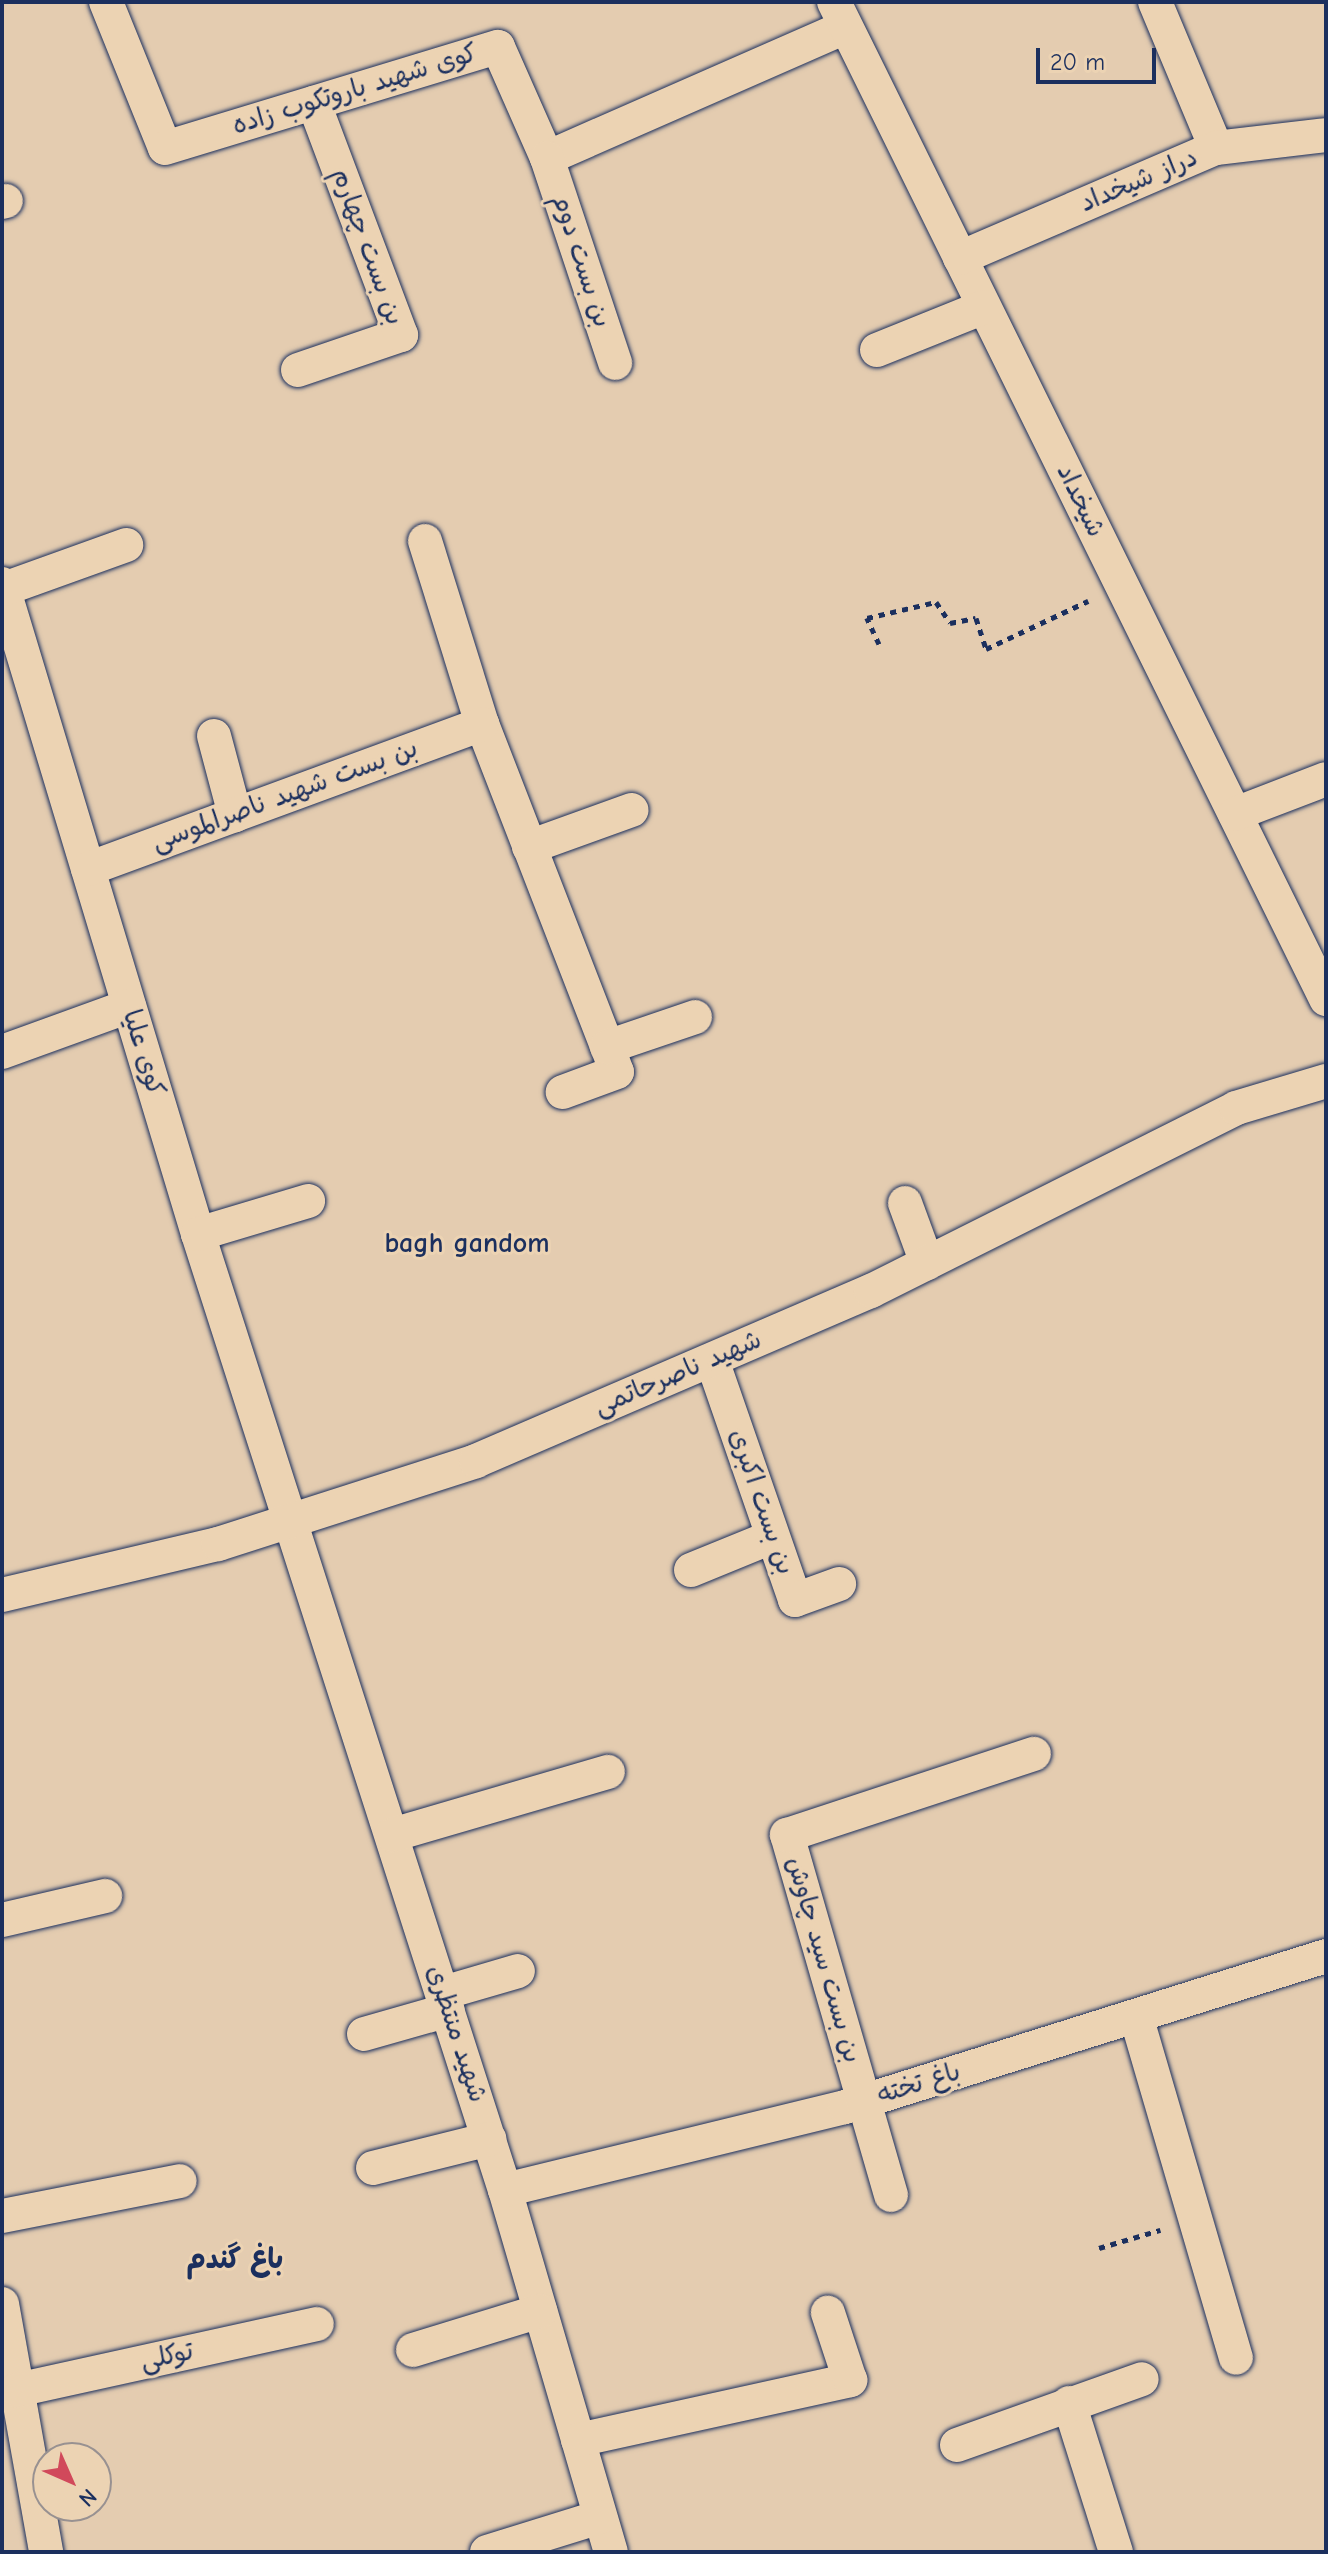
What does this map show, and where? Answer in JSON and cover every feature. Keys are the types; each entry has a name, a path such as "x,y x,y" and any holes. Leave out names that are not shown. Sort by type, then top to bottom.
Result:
{"street":[{"name":"کوی شهید باروتکوب زاده","path":"106,2 165,148 498,47 547,158"},
{"path":"1155,2 1216,148"},
{"path":"547,158 840,15"},
{"name":"شیخداد","path":"840,15 1326,999"},
{"name":"بن بست چهارم","path":"298,370 401,335 314,103"},
{"name":"دراز شیخداد","path":"960,258 1216,148 1326,135"},
{"name":"بن بست دوم","path":"547,158 615,363"},
{"path":"877,350 984,307"},
{"path":"425,541 482,724 617,1072 563,1092"},
{"path":"3,586 126,545"},
{"name":"کوی علیا","path":"3,586 198,1234 292,1519"},
{"name":"بن بست شهید ناصرالموسی","path":"88,869 482,724"},
{"path":"214,736 235,815"},
{"path":"1235,814 1326,779"},
{"path":"529,847 632,810"},
{"path":"2,1052 129,1006"},
{"path":"607,1047 695,1017"},
{"name":"شهید ناصرحاتمی","path":"2,1595 218,1544 476,1461 927,1263 1236,1108 1326,1081"},
{"path":"198,1234 308,1201"},
{"path":"905,1203 927,1263"},
{"name":"بن بست اکبری","path":"712,1360 795,1600 839,1584"},
{"name":"شهید منتظری","path":"292,1519 505,2190 611,2552"},
{"path":"691,1570 772,1537"},
{"name":"بن بست سید چاوش","path":"891,2195 787,1835 1034,1754"},
{"path":"392,1835 608,1772"},
{"path":"2,1920 105,1896"},
{"name":"باغ تخته","path":"505,2190 864,2102 1326,1956"},
{"path":"364,2034 518,1971"},
{"path":"1136,2016 1236,2358"},
{"path":"373,2168 489,2139"},
{"path":"2,2216 180,2181"},
{"path":"2,2304 46,2552"},
{"path":"413,2350 540,2311"},
{"path":"578,2440 850,2380 828,2313"},
{"name":"توکلی","path":"17,2390 317,2324"},
{"path":"957,2445 1142,2379"},
{"path":"1069,2403 1116,2552"},
{"path":"487,2552 600,2517"}],"path":[{"path":"879,644 867,618 936,602 950,623 976,618 986,649 1121,585"},
{"path":"1099,2248 1195,2219"}],"district":[{"name":"bagh gandom","path":"467,1243"},
{"name":"باغ گندم","path":"235,2259"}]}
